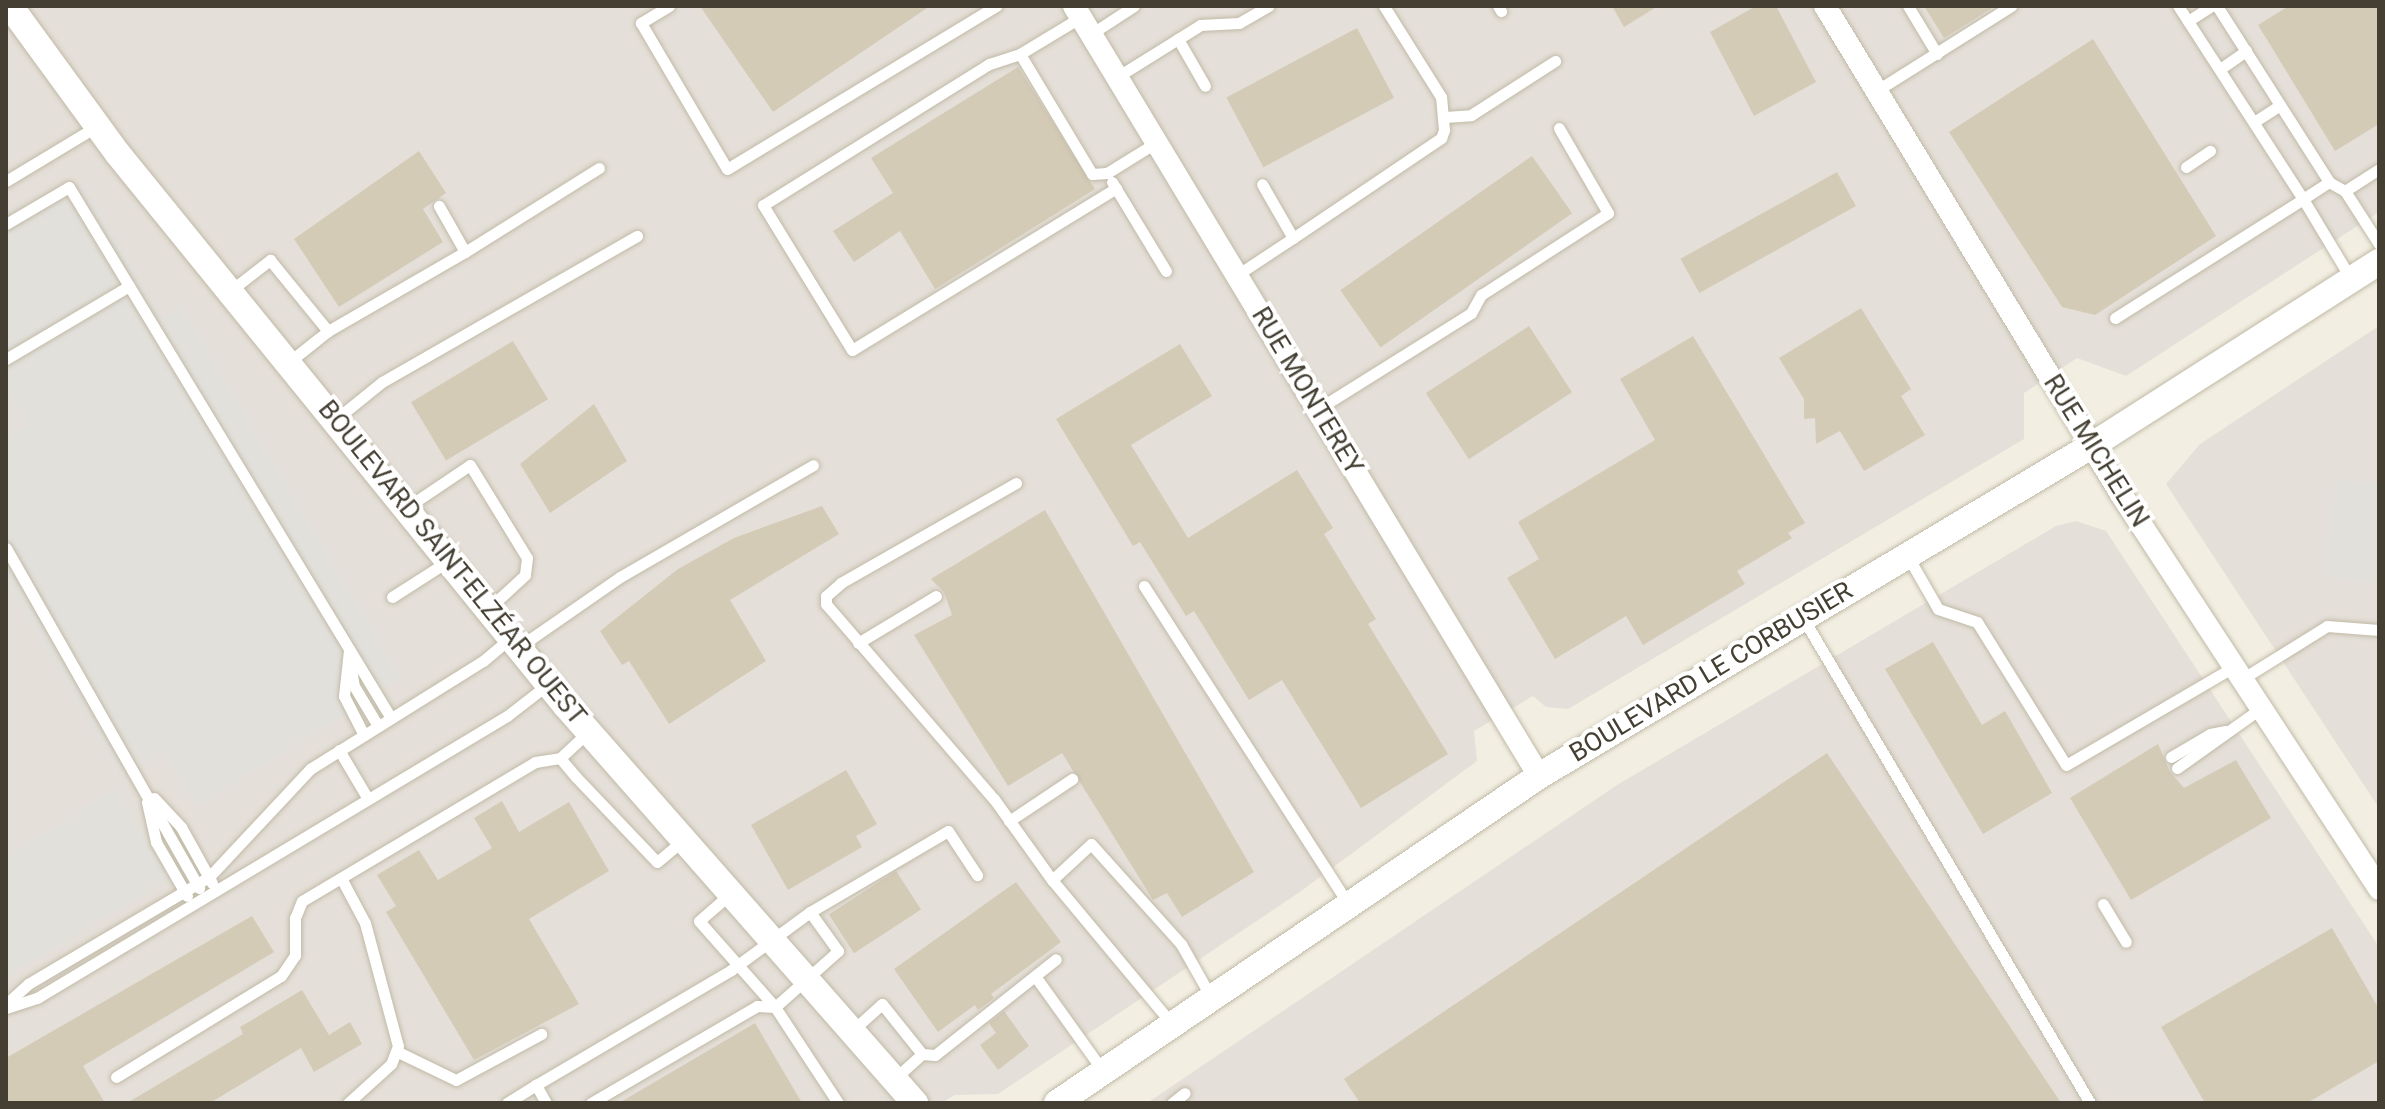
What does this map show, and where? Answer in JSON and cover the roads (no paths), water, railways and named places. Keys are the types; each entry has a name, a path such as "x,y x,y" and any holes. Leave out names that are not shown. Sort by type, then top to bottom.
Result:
{"street":[{"name":"BOULEVARD SAINT-ELZÉAR OUEST","path":"10,6 97,126 548,684 915,1103"},
{"name":"RUE MICHELIN","path":"1825,6 2091,446 2379,888"},
{"name":"RUE MONTEREY","path":"1082,19 1539,776"},
{"name":"BOULEVARD LE CORBUSIER","path":"1057,1103 1539,776 2091,446 2379,262"}],"lane":[{"path":"669,6 641,23 727,169 996,6"},
{"path":"1116,188 852,350 763,205 989,64 1020,54 1082,19 1134,6"},
{"path":"1117,77 1200,25 1239,23 1268,6"},
{"path":"1237,275 1441,138 1445,117 1441,97 1384,6"},
{"path":"1908,6 1937,54"},
{"path":"1876,91 2011,6"},
{"path":"2178,6 2303,199 2351,280"},
{"path":"2188,21 2211,6"},
{"path":"2217,6 2329,182 2345,191 2379,244"},
{"path":"1178,39 1205,86"},
{"path":"2220,69 2246,51"},
{"path":"1020,54 1092,174 1107,173 1157,142"},
{"path":"1445,117 1471,115 1555,61"},
{"path":"2254,122 2280,105"},
{"path":"6,181 97,126"},
{"path":"1318,409 1471,313 1481,295 1608,213 1559,128"},
{"path":"2186,167 2210,151"},
{"path":"288,363 328,331 465,252 599,168"},
{"path":"2345,191 2379,169"},
{"path":"1107,173 1166,271"},
{"path":"2115,318 2329,182"},
{"path":"1262,184 1293,238"},
{"path":"6,224 69,187 391,718"},
{"path":"439,206 465,252"},
{"path":"335,420 382,382 637,236"},
{"path":"230,291 270,260 328,331"},
{"path":"6,359 129,286"},
{"path":"406,508 470,465 527,558 525,575 488,609"},
{"path":"6,1006 28,984 209,877 310,769 620,577 813,465"},
{"path":"1016,483 832,589 826,596 829,610 1009,821 1052,880 1172,1024"},
{"path":"6,548 204,897"},
{"path":"1907,554 1938,609 1977,622 2066,765 2327,626 2379,630"},
{"path":"392,597 448,561"},
{"path":"1144,586 1348,904"},
{"path":"858,643 936,596"},
{"path":"1803,617 2090,1103"},
{"path":"349,650 354,686 378,726"},
{"path":"349,650 344,696 364,735"},
{"path":"6,1006 37,998 514,712 548,684"},
{"path":"2174,762 2220,742 2226,731 2261,708"},
{"path":"116,1077 275,981 295,955 299,905 535,762 560,758 588,731"},
{"path":"339,750 368,799"},
{"path":"560,758 634,843 657,862 683,840"},
{"path":"1009,821 1072,779"},
{"path":"143,786 181,827 217,890"},
{"path":"143,786 156,842 192,905"},
{"path":"507,1103 738,965 810,912 948,831 977,875"},
{"path":"1052,880 1091,844 1181,944 1211,998"},
{"path":"341,878 365,923 398,1052 456,1080 541,1034"},
{"path":"730,894 699,921 775,1007 838,1103"},
{"path":"2103,904 2126,942"},
{"path":"591,1103 757,1006 775,1007 805,977 838,951 810,912"},
{"path":"853,1030 882,1004 922,1054 935,1055 1056,959"},
{"path":"1035,976 1103,1071"},
{"path":"348,1103 398,1052"},
{"path":"895,1079 922,1054"},
{"path":"536,1085 546,1103"},
{"path":"1172,1103 1185,1093"}]}
